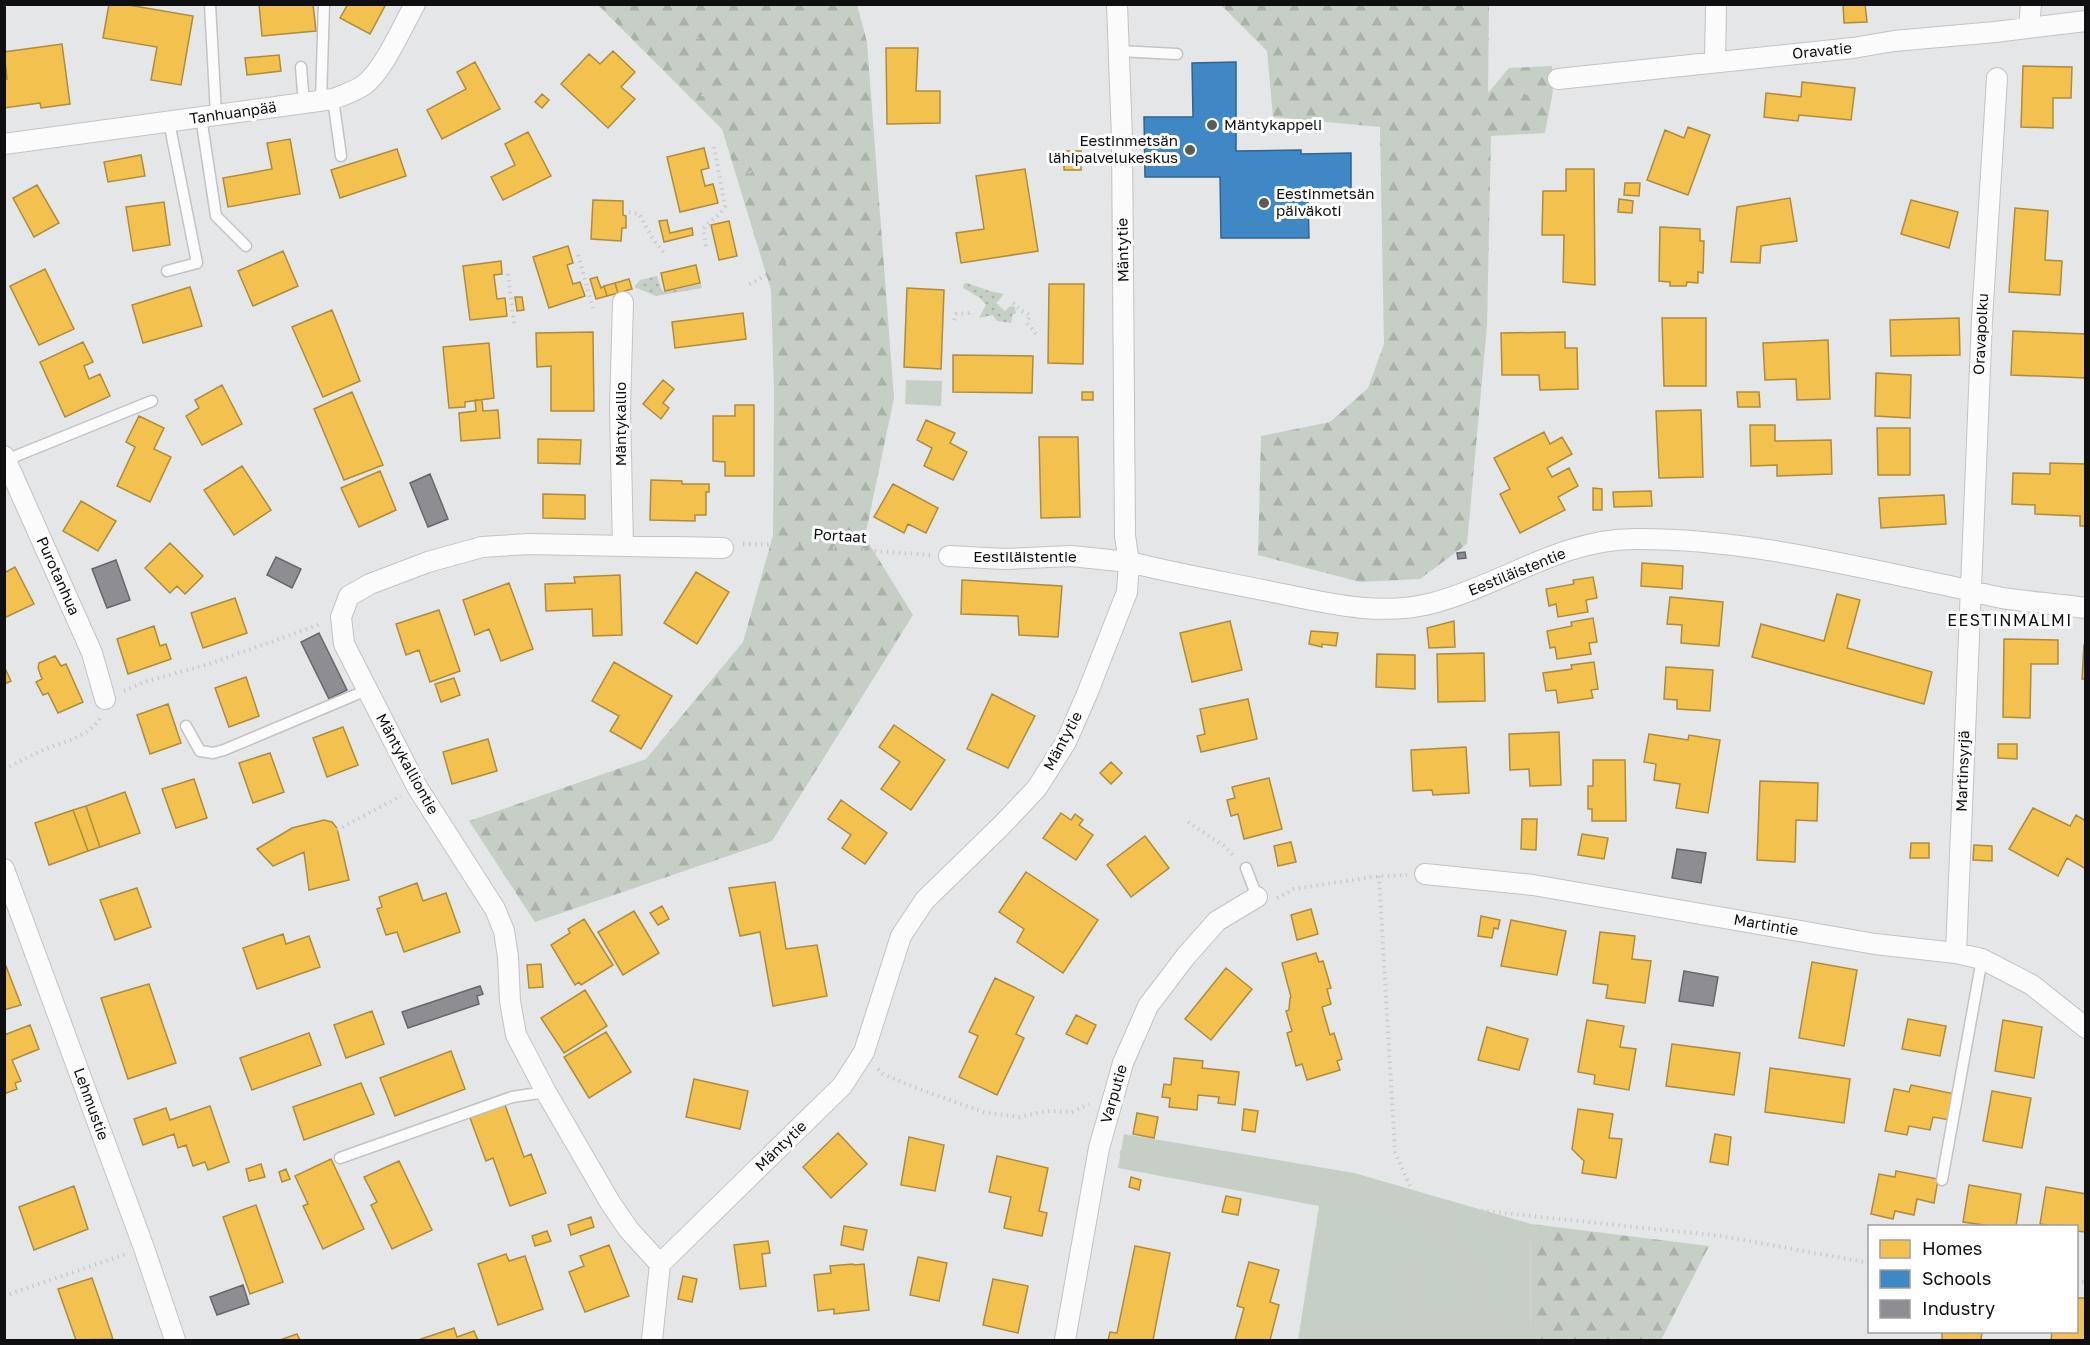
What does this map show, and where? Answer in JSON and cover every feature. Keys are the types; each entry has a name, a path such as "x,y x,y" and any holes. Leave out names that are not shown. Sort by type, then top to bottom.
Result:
{"street":[{"name":"Tanhuanpää","path":"4,144 319,101 364,86 387,56 415,4"},
{"name":"Mäntytie","path":"660,1264 842,1086 864,1052 901,936 925,900 1037,788 1066,742 1127,592 1122,139 1117,4"},
{"path":"1715,62 1716,4"},
{"path":"2029,27 2031,4"},
{"name":"Oravatie","path":"1558,80 2085,21"},
{"name":"Oravapolku","path":"1969,590 1997,78"},
{"name":"Mäntykallio","path":"623,546 620,409 624,302"},
{"name":"Purotanhua","path":"5,458 92,653 105,699"},
{"name":"Eestiläistentie","path":"949,556 1005,559 1071,556 1128,562 1330,604 1400,609 1432,604 1466,593 1589,544 1631,539 1676,540 1738,546 1854,566 2002,597 2085,608"},
{"path":"341,617 345,603 354,592 418,565 482,547 529,544 732,546"},
{"name":"Martinsyrjä","path":"1956,953 1969,590"},
{"name":"Mäntykalliontie","path":"341,617 344,644 417,787 495,909 504,931 510,1001 516,1035 611,1204 629,1230 660,1264"},
{"name":"Lehmustie","path":"4,869 144,1248 175,1341"},
{"name":"Martintie","path":"1425,874 1533,885 1875,944 1956,953 1982,959 2032,985 2085,1028"},
{"name":"Varputie","path":"1065,1341 1100,1148 1111,1100 1123,1063 1148,1006 1186,956 1217,921 1257,897"},
{"path":"652,1341 660,1264"}],"lane":[{"path":"210,4 208,116 216,216 246,246"},
{"path":"319,101 324,4"},
{"path":"1119,51 1177,54"},
{"path":"302,67 319,101 341,156"},
{"path":"167,271 197,262 169,122"},
{"path":"5,458 152,401"},
{"path":"186,726 200,751 213,753 367,690"},
{"path":"1246,868 1257,897"},
{"path":"1942,1180 1982,959"},
{"path":"340,1158 512,1097 546,1092"}],"path":[{"path":"687,4 699,33 693,56 703,80 703,97 741,155 785,241 789,262 746,286"},
{"path":"1447,121 1485,115 1532,89 1558,80"},
{"path":"706,246 703,229 721,214 725,206 714,147"},
{"path":"629,212 639,214 665,254"},
{"path":"578,255 593,308"},
{"path":"508,274 514,323"},
{"path":"1013,303 1030,315 1027,323 1038,336"},
{"path":"954,320 956,314 969,313 970,310"},
{"name":"Portaat","path":"732,546 794,545 949,556"},
{"path":"4,769 46,749 77,738 96,726 103,713 105,699 144,682 209,664 341,617"},
{"path":"337,830 404,794"},
{"path":"1188,822 1224,846 1246,868"},
{"path":"1257,897 1260,907 1294,889 1379,876 1425,874"},
{"path":"1379,876 1395,1152 1418,1204 1468,1258 1489,1315 1489,1341"},
{"path":"872,1061 883,1074 983,1112 1019,1117 1047,1111 1072,1112 1095,1101 1111,1100"},
{"path":"1100,1148 1418,1204 1721,1236 1868,1263"},
{"path":"4,1296 144,1248"},
{"path":"1410,1272 1423,1316 1489,1315"}],"green space":[{"path":"598,5 857,5 867,42 894,398 865,537 913,615 772,841 535,922 469,821 646,759 743,642 773,535 774,394 771,290 722,129"},
{"path":"1221,5 1489,5 1488,93 1509,68 1552,66 1553,91 1545,133 1491,136 1487,326 1467,544 1420,579 1360,582 1258,555 1261,436 1330,422 1368,388 1384,344 1380,127 1273,117 1267,51"},
{"path":"657,276 664,292 701,284 702,288 656,296 634,287 640,280"},
{"path":"967,283 1004,294 996,303 1005,311 1010,306 1015,307 1016,314 1013,314 1011,323 997,321 993,315 979,318 986,305 980,298 963,288"},
{"path":"906,380 942,381 941,406 905,404"},
{"path":"1124,1134 1354,1173 1531,1224 1530,1340 1298,1340 1319,1206 1118,1168"},
{"path":"1531,1224 1709,1246 1661,1340 1530,1340"}],"building: Homes":[{"path":"109,4 123,4 193,16 181,85 151,80 157,47 103,38"},
{"path":"259,4 313,4 316,31 262,36"},
{"path":"348,4 386,4 370,34 340,18"},
{"path":"1843,4 1865,4 1867,22 1844,23"},
{"path":"62,44 70,104 41,108 40,103 4,108 4,79 7,79 4,52"},
{"path":"886,48 918,48 916,91 940,91 940,123 887,124"},
{"path":"613,51 635,72 621,87 635,99 608,128 561,84 589,54 600,64"},
{"path":"279,55 281,71 247,75 245,58"},
{"path":"475,62 500,109 442,139 427,110 466,89 457,72"},
{"path":"2023,66 2072,67 2071,98 2053,98 2053,128 2021,127"},
{"path":"1802,82 1855,88 1851,120 1799,115 1798,121 1764,117 1766,93 1801,97"},
{"path":"542,94 549,100 542,108 535,102"},
{"path":"1688,127 1710,135 1688,195 1647,180 1665,130 1684,138"},
{"path":"528,132 551,176 503,200 491,177 515,165 505,144"},
{"path":"290,139 300,194 228,207 223,178 272,169 267,143"},
{"path":"704,148 709,168 701,170 705,186 713,184 718,203 680,212 667,157"},
{"path":"397,149 406,176 340,198 331,170"},
{"path":"1051,151 1081,151 1081,170 1064,170 1064,164 1051,164"},
{"path":"141,155 145,176 108,182 104,162"},
{"path":"1025,169 1038,251 961,263 956,233 984,229 976,176"},
{"path":"1566,169 1594,169 1595,285 1563,282 1564,235 1542,235 1543,191 1566,191"},
{"path":"1625,183 1640,183 1639,196 1624,195"},
{"path":"37,185 59,223 34,237 13,198"},
{"path":"1790,198 1797,241 1761,246 1760,263 1731,262 1737,207"},
{"path":"1619,199 1633,201 1632,213 1618,212"},
{"path":"593,200 623,201 626,228 622,228 621,241 591,239"},
{"path":"1911,200 1958,212 1949,248 1901,234"},
{"path":"164,202 170,245 133,251 126,207"},
{"path":"2015,208 2048,211 2045,260 2062,261 2060,295 2009,292"},
{"path":"667,220 670,233 692,228 693,235 664,242 659,221"},
{"path":"729,221 737,256 719,260 711,225"},
{"path":"1660,227 1700,229 1700,241 1704,241 1703,273 1698,272 1698,283 1687,282 1686,286 1670,286 1670,282 1659,281"},
{"path":"568,246 573,263 567,265 573,284 580,282 585,296 549,308 533,257"},
{"path":"283,251 298,286 253,306 238,271"},
{"path":"501,261 502,274 494,275 497,299 505,298 507,316 470,320 463,266"},
{"path":"696,265 700,283 665,291 661,273"},
{"path":"45,269 74,329 39,345 10,286"},
{"path":"597,277 601,288 604,286 607,296 596,299 590,279"},
{"path":"629,279 632,289 618,293 615,283"},
{"path":"615,283 618,293 607,296 604,286"},
{"path":"1049,284 1084,284 1083,364 1048,363"},
{"path":"190,287 202,326 143,343 132,305"},
{"path":"907,288 944,290 941,369 904,367"},
{"path":"515,297 522,297 524,310 517,311"},
{"path":"332,310 360,381 323,397 292,327"},
{"path":"743,313 746,339 675,348 672,322"},
{"path":"1662,318 1706,318 1706,386 1664,386"},
{"path":"1959,318 1960,355 1891,356 1890,320"},
{"path":"2013,331 2086,334 2086,378 2011,375"},
{"path":"593,332 594,411 551,411 551,366 537,367 536,333"},
{"path":"1565,332 1565,348 1577,348 1578,389 1540,390 1539,375 1502,375 1501,333"},
{"path":"1828,340 1830,399 1797,400 1796,379 1765,380 1763,343"},
{"path":"83,342 93,362 84,366 89,379 100,374 110,396 65,417 40,362"},
{"path":"489,343 494,398 465,402 465,407 449,408 443,347"},
{"path":"953,355 1033,356 1032,393 953,392"},
{"path":"1876,373 1911,375 1910,418 1875,416"},
{"path":"663,380 674,389 663,403 669,408 661,419 643,404"},
{"path":"222,385 242,424 202,445 186,416 199,408 195,400"},
{"path":"352,392 383,465 344,480 314,409"},
{"path":"1082,392 1093,392 1093,400 1082,400"},
{"path":"1737,392 1759,392 1760,407 1738,407"},
{"path":"475,400 482,400 483,411 498,410 500,438 461,441 459,413 476,411"},
{"path":"735,405 754,405 754,476 725,476 725,462 713,461 713,416 735,416"},
{"path":"1701,410 1703,477 1659,478 1656,411"},
{"path":"139,416 164,428 154,449 171,457 150,502 117,486 135,447 126,442"},
{"path":"926,420 955,433 950,443 967,452 953,480 924,466 932,448 917,440"},
{"path":"1750,425 1775,425 1775,441 1831,440 1832,474 1777,476 1777,465 1751,466"},
{"path":"1877,428 1910,428 1910,475 1878,475"},
{"path":"1544,432 1550,444 1562,437 1572,454 1547,468 1552,477 1569,468 1578,486 1558,497 1565,510 1520,533 1500,494 1510,489 1494,458"},
{"path":"1039,437 1078,437 1080,517 1041,518"},
{"path":"538,439 581,440 580,464 538,463"},
{"path":"2050,463 2086,464 2086,526 2080,526 2080,516 2035,514 2035,505 2012,504 2013,473 2050,474"},
{"path":"242,466 271,510 234,535 204,490"},
{"path":"380,471 396,510 359,527 341,488"},
{"path":"651,480 682,481 682,484 709,484 709,492 706,492 706,515 695,515 695,521 650,520"},
{"path":"893,484 938,508 926,533 908,524 904,533 874,517"},
{"path":"1593,488 1602,489 1602,510 1593,510"},
{"path":"1651,491 1652,506 1614,507 1613,492"},
{"path":"543,494 585,495 585,519 543,518"},
{"path":"1944,495 1946,524 1881,528 1879,498"},
{"path":"81,501 116,521 98,551 63,531"},
{"path":"170,543 203,576 185,594 177,586 170,593 145,568"},
{"path":"1642,563 1683,566 1682,589 1641,586"},
{"path":"15,567 34,604 4,618 4,573"},
{"path":"696,572 729,592 697,644 664,623"},
{"path":"620,575 622,635 593,636 592,609 546,611 545,584 575,583 574,577"},
{"path":"1593,577 1597,598 1586,600 1588,612 1558,617 1556,604 1549,606 1546,589 1574,584 1573,580"},
{"path":"962,580 1062,586 1058,637 1019,635 1018,616 961,614"},
{"path":"509,583 533,649 501,661 489,629 475,635 463,600"},
{"path":"1837,594 1860,600 1847,648 1932,672 1924,704 1752,657 1761,624 1824,641"},
{"path":"1670,597 1723,602 1719,646 1681,643 1682,625 1667,624"},
{"path":"235,598 247,633 203,648 191,613"},
{"path":"439,610 460,671 430,682 419,650 406,655 396,624"},
{"path":"1593,618 1597,642 1589,643 1591,654 1557,659 1555,647 1550,648 1547,631 1572,626 1571,622"},
{"path":"1230,621 1242,670 1192,682 1180,633"},
{"path":"1454,621 1455,647 1429,648 1427,628"},
{"path":"154,626 160,646 166,644 171,659 128,674 117,639"},
{"path":"1311,631 1338,633 1336,646 1322,644 1322,647 1309,644"},
{"path":"2004,639 2058,640 2058,664 2031,664 2030,718 2003,717"},
{"path":"2084,645 2086,645 2086,679 2082,679"},
{"path":"1484,653 1485,701 1438,702 1437,654"},
{"path":"1377,654 1415,655 1415,689 1376,687"},
{"path":"55,656 61,666 66,664 83,702 58,713 48,693 43,695 36,682 42,679 38,668 39,663"},
{"path":"614,662 672,696 641,749 610,731 619,716 592,701"},
{"path":"1594,662 1598,689 1591,690 1593,698 1558,703 1556,690 1546,691 1543,673 1572,669 1571,665"},
{"path":"4,666 11,681 4,684"},
{"path":"1666,667 1713,670 1710,711 1677,709 1677,700 1664,699"},
{"path":"246,677 259,716 229,727 215,688"},
{"path":"454,678 460,695 441,702 435,684"},
{"path":"992,694 1035,716 1008,768 967,749"},
{"path":"1248,699 1257,739 1201,752 1197,736 1205,734 1200,709"},
{"path":"168,704 181,743 150,754 137,715"},
{"path":"894,725 945,760 911,810 881,789 900,762 879,747"},
{"path":"343,727 358,765 327,777 313,738"},
{"path":"1559,732 1561,785 1530,786 1529,769 1510,770 1509,734"},
{"path":"1649,734 1688,740 1689,735 1720,740 1708,813 1676,808 1680,784 1654,780 1656,764 1644,762"},
{"path":"488,739 497,771 452,784 443,752"},
{"path":"1998,744 2017,744 2017,759 1998,758"},
{"path":"1466,747 1469,793 1433,795 1432,790 1413,791 1411,750"},
{"path":"270,753 284,792 253,803 239,763"},
{"path":"1593,760 1625,760 1626,821 1592,821 1592,809 1588,809 1588,786 1593,786"},
{"path":"1111,762 1122,773 1111,784 1100,773"},
{"path":"1269,778 1282,829 1244,839 1238,814 1231,816 1227,800 1235,798 1232,787"},
{"path":"194,779 207,818 176,828 162,789"},
{"path":"1760,781 1818,783 1817,821 1796,820 1795,862 1757,860"},
{"path":"125,792 140,833 100,847 86,806"},
{"path":"841,800 887,833 865,864 842,848 851,835 828,819"},
{"path":"86,806 100,847 88,851 73,810"},
{"path":"2033,808 2070,826 2076,815 2086,821 2086,869 2067,858 2058,876 2009,849"},
{"path":"73,810 88,851 49,865 35,823"},
{"path":"1061,813 1071,820 1075,814 1083,820 1079,825 1093,835 1076,860 1043,838"},
{"path":"1522,819 1537,819 1536,850 1521,849"},
{"path":"324,820 332,822 337,828 349,880 309,890 304,852 273,866 257,849 292,828"},
{"path":"1582,834 1608,838 1604,859 1578,855"},
{"path":"1145,836 1169,868 1131,897 1107,865"},
{"path":"1291,842 1296,862 1278,866 1274,846"},
{"path":"1911,843 1929,843 1929,858 1910,858"},
{"path":"1974,845 1992,846 1992,861 1973,860"},
{"path":"1026,872 1098,920 1063,973 1017,942 1024,929 999,912"},
{"path":"775,882 786,949 817,945 827,996 773,1006 760,932 740,936 729,888"},
{"path":"417,883 423,901 446,893 460,932 404,952 397,932 386,935 377,909 382,907 379,897"},
{"path":"137,888 151,927 115,940 100,900"},
{"path":"662,906 669,919 658,925 650,913"},
{"path":"1311,909 1318,934 1297,940 1291,915"},
{"path":"634,911 659,953 623,975 598,932"},
{"path":"1481,916 1500,920 1498,929 1494,928 1492,938 1478,936"},
{"path":"584,919 613,965 581,985 579,982 575,985 551,945 570,933 568,929"},
{"path":"1511,920 1566,931 1557,975 1501,966"},
{"path":"1600,932 1635,936 1632,959 1651,961 1645,1003 1606,998 1608,985 1593,983"},
{"path":"283,934 286,944 309,936 320,967 257,989 243,948"},
{"path":"1316,953 1319,962 1323,961 1331,988 1327,989 1331,1004 1322,1007 1330,1035 1334,1033 1342,1059 1337,1061 1340,1070 1307,1080 1302,1064 1296,1066 1287,1033 1292,1031 1286,1011 1289,1010 1291,997 1282,963"},
{"path":"4,961 21,1005 4,1010"},
{"path":"1812,962 1857,970 1844,1046 1799,1038"},
{"path":"541,964 543,987 529,988 527,965"},
{"path":"1226,968 1252,989 1211,1040 1185,1019"},
{"path":"995,978 1034,997 1016,1034 1024,1038 997,1095 959,1077 978,1036 969,1032"},
{"path":"149,984 176,1063 128,1079 101,998"},
{"path":"585,990 607,1026 564,1053 541,1018"},
{"path":"372,1011 384,1044 346,1058 334,1025"},
{"path":"1076,1015 1096,1025 1087,1044 1066,1034"},
{"path":"1908,1019 1946,1026 1940,1056 1902,1049"},
{"path":"1587,1020 1624,1026 1620,1047 1636,1049 1629,1090 1594,1084 1595,1075 1578,1072"},
{"path":"2003,1020 2042,1027 2034,1078 1995,1071"},
{"path":"30,1025 39,1049 12,1060 21,1081 15,1083 17,1089 4,1094 4,1035"},
{"path":"1487,1027 1528,1039 1519,1070 1478,1060"},
{"path":"606,1032 631,1072 589,1098 564,1057"},
{"path":"309,1033 321,1065 252,1090 240,1058"},
{"path":"1672,1044 1740,1053 1734,1095 1666,1086"},
{"path":"451,1051 465,1089 395,1116 380,1078"},
{"path":"1174,1058 1203,1061 1202,1068 1239,1072 1235,1105 1218,1103 1219,1097 1198,1095 1197,1110 1169,1107 1170,1098 1162,1097 1164,1084 1171,1085"},
{"path":"1770,1068 1850,1079 1844,1123 1765,1112"},
{"path":"694,1079 748,1091 740,1129 686,1117"},
{"path":"361,1083 374,1114 304,1140 293,1107"},
{"path":"1911,1085 1955,1094 1950,1120 1933,1117 1930,1130 1909,1126 1907,1135 1885,1131 1894,1089 1909,1092"},
{"path":"1992,1091 2031,1098 2022,1148 1983,1141"},
{"path":"505,1105 524,1157 531,1154 546,1193 510,1206 493,1158 486,1161 470,1118"},
{"path":"210,1106 229,1162 208,1170 205,1162 193,1166 186,1145 178,1148 174,1134 143,1145 134,1119 166,1108 170,1120"},
{"path":"1244,1109 1258,1111 1255,1132 1242,1130"},
{"path":"1578,1109 1613,1114 1609,1138 1622,1139 1616,1178 1582,1173 1584,1161 1572,1149"},
{"path":"1137,1113 1158,1117 1154,1138 1133,1134"},
{"path":"838,1133 867,1164 831,1198 803,1167"},
{"path":"1715,1134 1731,1137 1728,1165 1710,1162"},
{"path":"909,1137 944,1145 935,1191 901,1185"},
{"path":"997,1156 1048,1168 1039,1211 1047,1213 1042,1236 1004,1228 1011,1197 989,1192"},
{"path":"331,1159 364,1229 323,1249 303,1206 308,1204 295,1176"},
{"path":"399,1161 432,1230 392,1249 371,1205 377,1202 364,1177"},
{"path":"261,1164 265,1177 249,1181 246,1169"},
{"path":"286,1169 290,1179 282,1182 279,1172"},
{"path":"1896,1171 1938,1179 1934,1203 1917,1199 1914,1215 1895,1211 1893,1219 1871,1214 1879,1174 1895,1177"},
{"path":"1131,1177 1141,1180 1139,1190 1129,1187"},
{"path":"1969,1185 2021,1194 2016,1225 1984,1225 1963,1222"},
{"path":"74,1186 88,1229 34,1250 19,1207"},
{"path":"2046,1187 2086,1194 2086,1232 2078,1231 2078,1225 2040,1224"},
{"path":"1226,1196 1241,1199 1238,1215 1222,1212"},
{"path":"256,1205 283,1282 250,1294 223,1217"},
{"path":"591,1217 594,1227 571,1235 568,1225"},
{"path":"844,1226 867,1230 863,1250 841,1245"},
{"path":"547,1231 551,1241 535,1246 532,1236"},
{"path":"768,1241 770,1253 762,1254 766,1286 740,1289 734,1245"},
{"path":"609,1245 629,1296 585,1312 569,1272 584,1266 580,1256"},
{"path":"1135,1246 1170,1253 1153,1340 1108,1340 1110,1332 1117,1333"},
{"path":"506,1254 509,1261 525,1256 543,1309 498,1325 478,1264"},
{"path":"918,1257 947,1263 939,1301 910,1295"},
{"path":"1249,1262 1279,1270 1270,1302 1279,1305 1270,1340 1235,1340 1244,1308 1237,1306"},
{"path":"864,1264 869,1310 834,1314 834,1309 818,1311 814,1275 831,1273 830,1266"},
{"path":"683,1276 697,1279 692,1302 678,1299"},
{"path":"92,1278 113,1339 76,1340 58,1289"},
{"path":"993,1279 1028,1286 1018,1333 983,1325"},
{"path":"2078,1298 2086,1298 2086,1340 2051,1340 2052,1333 2078,1333"},
{"path":"454,1328 457,1337 474,1331 478,1340 418,1340"},
{"path":"1942,1333 1982,1333 1981,1340 1942,1340"},
{"path":"297,1334 300,1340 280,1340"}],"building: Schools":[{"name":"Eestinmetsän lähipalvelukeskus","path":"1236,62 1236,151 1301,150 1301,154 1351,153 1351,199 1308,199 1309,238 1221,238 1220,177 1145,177 1144,117 1193,117 1192,63"}],"building: Industry":[{"path":"430,474 448,519 428,527 410,483"},
{"path":"1465,552 1466,558 1458,559 1457,553"},
{"path":"276,557 301,569 292,588 267,575"},
{"path":"116,560 130,600 107,608 92,569"},
{"path":"319,633 347,690 329,699 301,642"},
{"path":"1677,849 1706,853 1701,883 1672,878"},
{"path":"1684,971 1718,977 1713,1006 1679,1001"},
{"path":"480,986 483,994 477,996 479,1004 408,1028 402,1012"},
{"path":"243,1285 249,1304 217,1315 210,1297"}],"place":[{"name":"Mäntykappeli","path":"1212,125"},
{"name":"Eestinmetsän lähipalvelukeskus","path":"1190,150"},
{"name":"Eestinmetsän päiväkoti","path":"1264,203"}],"district":[{"name":"EESTINMALMI","path":"2010,620"}]}
